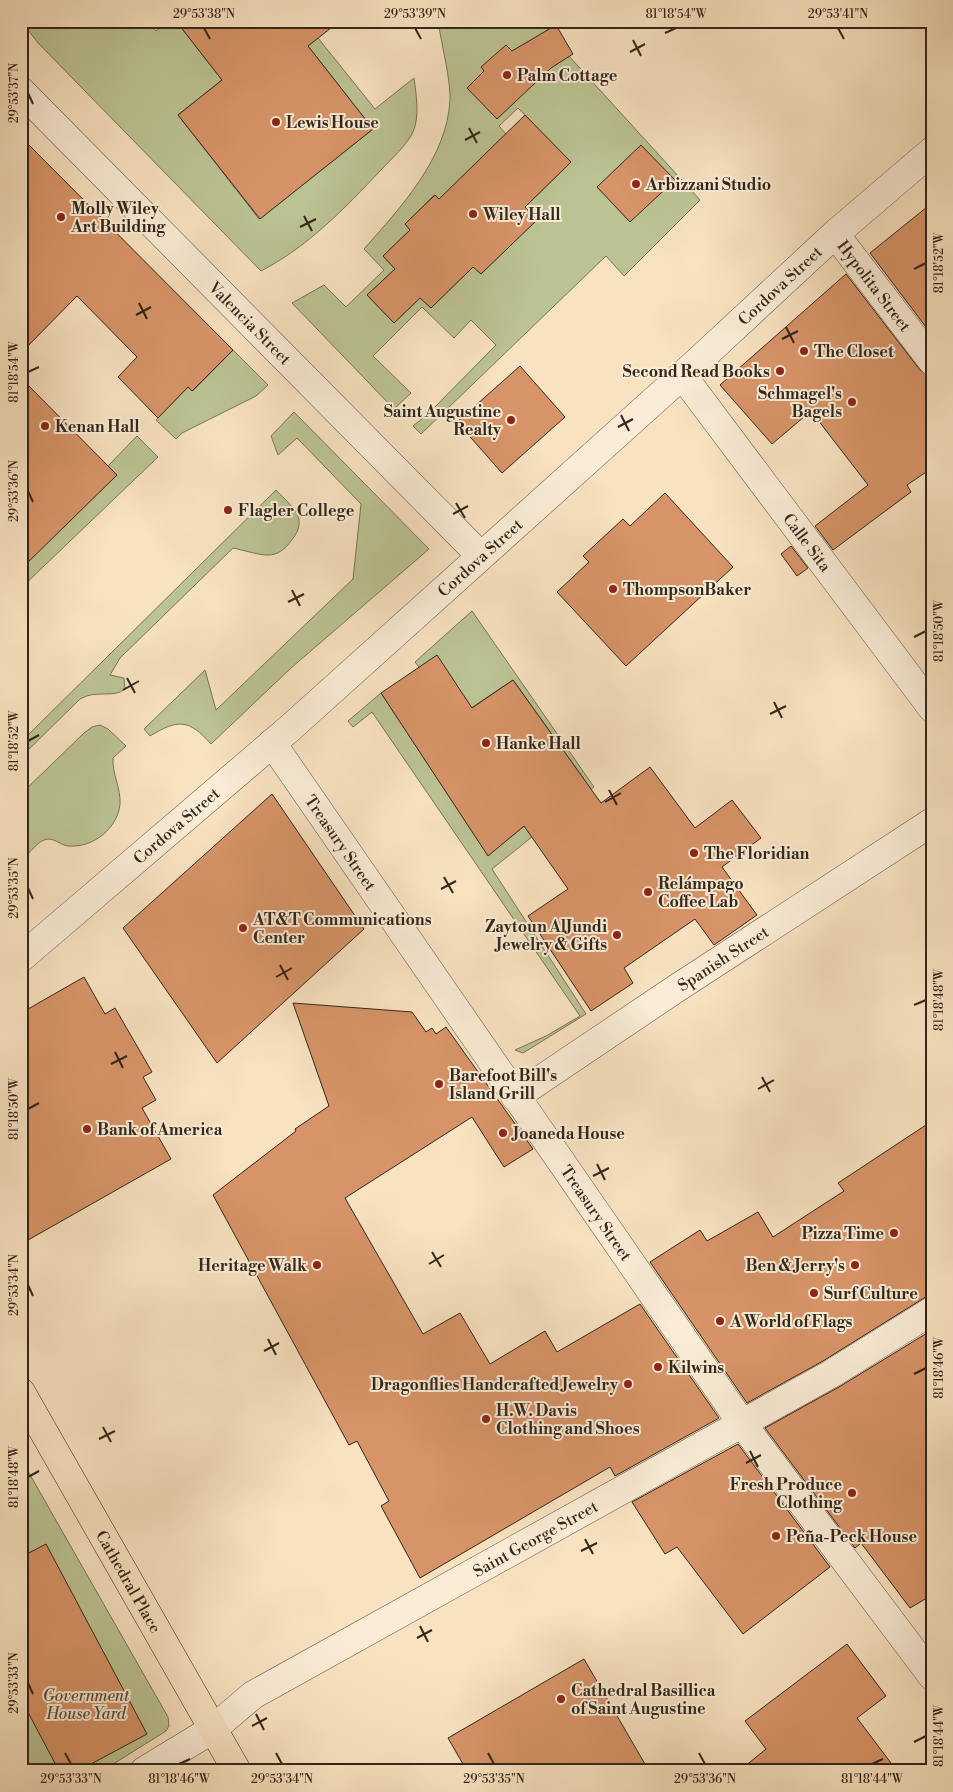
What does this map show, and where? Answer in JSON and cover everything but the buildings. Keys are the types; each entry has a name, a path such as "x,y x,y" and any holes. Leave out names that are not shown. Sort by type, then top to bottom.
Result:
{"main road":[{"name":"Cathedral Place","path":"21,1392 237,1771"}],"street":[{"name":"Valencia Street","path":"21,90 480,555"},
{"name":"Cordova Street","path":"21,958 272,743 682,375 835,234 932,151"},
{"name":"Hypolita Street","path":"835,234 932,361"},
{"name":"Calle Sita","path":"682,375 932,708"},
{"name":"Treasury Street","path":"272,743 741,1422 932,1676"},
{"name":"Spanish Street","path":"515,1097 674,990 932,822"},
{"name":"Saint George Street","path":"144,1771 213,1729 253,1695 741,1422 831,1374 932,1311"}],"green space":[{"path":"21,21 148,21 156,31 169,21 176,21 222,80 178,115 259,219 373,129 308,46 318,38 375,109 414,78 417,105 415,126 403,147 340,212 295,250 261,271 39,44"},
{"path":"438,21 559,21 547,32 700,200 624,276 606,256 421,434 413,426 430,412 496,345 471,320 454,338 422,307 373,356 411,393 394,409 292,303 324,285 346,307 384,270 364,249 407,199 420,180 431,162 447,121 450,92","holes":["518,108 557,148 559,174 525,207 536,220 481,274 473,267 431,308 420,298 394,323 367,295 395,269 383,256 410,230 405,224 434,195 439,199 506,134 499,126"]},
{"path":"233,350 268,385 256,396 182,433 176,439 156,420 188,387 193,391"},
{"path":"294,412 429,549 291,668 211,744 196,730 183,724 176,724 150,736 144,729 205,670 216,710 353,579 361,504 297,438 278,455 271,436"},
{"path":"137,436 158,457 21,588 21,567 117,475 108,466"},
{"path":"276,490 297,513 299,519 296,533 286,547 272,555 233,548 120,658 110,675 124,678 125,689 120,692 86,696 80,699 21,757 21,742"},
{"path":"472,611 594,787 492,869 586,1014 523,1053 515,1050 546,1036 580,1016 372,712 353,727 348,721 381,693 488,855 584,779 513,680 471,708 415,662"},
{"path":"100,725 108,729 126,746 113,758 120,798 115,821 103,835 87,844 66,846 48,839 39,843 27,855 21,848 21,794 84,733 92,727"},
{"name":"Government House Yard","path":"21,1459 168,1717 169,1726 166,1731 102,1771 21,1771"}],"place":[{"name":"Palm Cottage","path":"507,75"},
{"name":"Lewis House","path":"276,122"},
{"name":"Arbizzani Studio","path":"636,184"},
{"name":"Wiley Hall","path":"473,214"},
{"name":"Molly Wiley Art Building","path":"61,217"},
{"name":"The Closet","path":"804,351"},
{"name":"Second Read Books","path":"780,371"},
{"name":"Schmagel's Bagels","path":"852,402"},
{"name":"Saint Augustine Realty","path":"511,420"},
{"name":"Kenan Hall","path":"45,426"},
{"name":"Flagler College","path":"228,510"},
{"name":"ThompsonBaker","path":"613,589"},
{"name":"Hanke Hall","path":"486,743"},
{"name":"The Floridian","path":"694,853"},
{"name":"Relámpago Coffee Lab","path":"648,892"},
{"name":"AT&T Communications Center","path":"243,928"},
{"name":"Zaytoun AlJundi Jewelry & Gifts","path":"617,935"},
{"name":"Barefoot Bill's Island Grill","path":"439,1084"},
{"name":"Bank of America","path":"87,1129"},
{"name":"Joaneda House","path":"503,1133"},
{"name":"Pizza Time","path":"894,1233"},
{"name":"Heritage Walk","path":"317,1265"},
{"name":"Ben & Jerry's","path":"855,1265"},
{"name":"Surf Culture","path":"814,1293"},
{"name":"A World of Flags","path":"720,1321"},
{"name":"Kilwins","path":"658,1367"},
{"name":"Dragonflies Handcrafted Jewelry","path":"628,1384"},
{"name":"H.W. Davis Clothing and Shoes","path":"486,1419"},
{"name":"Fresh Produce Clothing","path":"852,1493"},
{"name":"Peña-Peck House","path":"776,1536"},
{"name":"Cathedral Basillica of Saint Augustine","path":"561,1699"}]}
